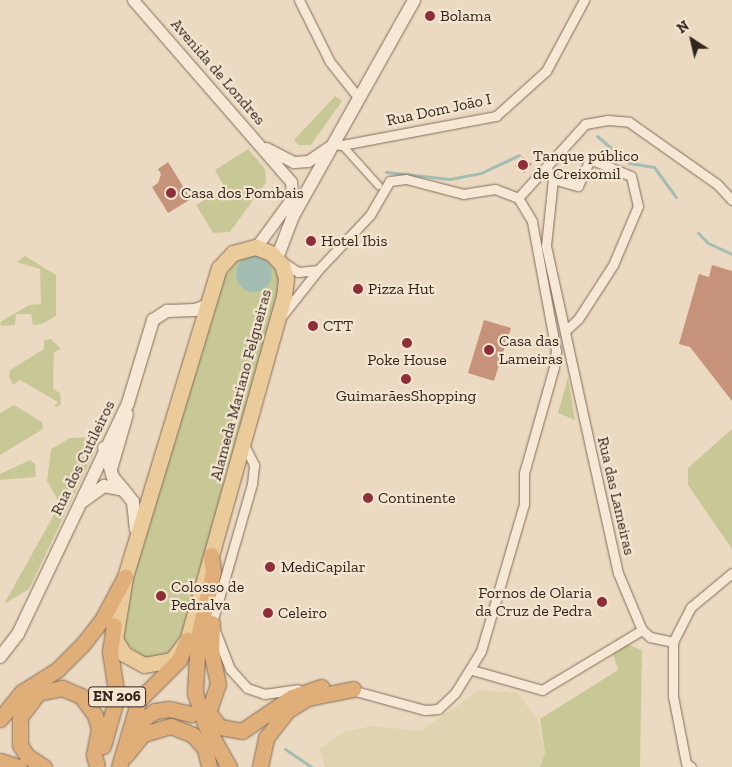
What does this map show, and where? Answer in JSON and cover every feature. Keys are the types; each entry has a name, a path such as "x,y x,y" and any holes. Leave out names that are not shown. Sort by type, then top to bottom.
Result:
{"highway":[{"path":"212,555 212,572 195,667 201,715 229,767"},
{"path":"0,719 22,692 57,670 83,644 103,618 125,577"},
{"path":"210,706 218,684 210,652 212,623"},
{"name":"EN 206","path":"97,766 116,697 110,652 114,626"},
{"name":"EN 206","path":"120,765 139,700 179,660 187,640"},
{"path":"195,667 210,719 234,731 250,727 292,698 321,687"},
{"path":"44,767 27,756 20,745 20,717 38,693 62,688 81,696 95,716 98,729 94,755 97,766"},
{"path":"260,767 266,738 288,710 308,698 353,689"},
{"path":"120,765 133,742 141,721 155,711 169,708 191,714"},
{"path":"133,742 152,728 180,728 200,742 208,767"},
{"path":"0,762 19,767"}],"main road":[{"path":"256,247 277,258 281,239 337,145 358,97 414,0"},
{"name":"Alameda Mariano Felgueiras","path":"256,247 241,250 224,262 208,304 125,577 114,626 119,648 129,659 144,665 167,663 187,640 276,323 286,278 277,258"},
{"name":"Rua dos Cutileiros","path":"0,657 18,634 104,448 128,403 153,320 167,310 195,310 208,304"},
{"path":"111,470 128,403"},
{"path":"104,448 111,470 138,516 134,549"},
{"path":"78,506 104,486 124,490"}],"street":[{"name":"Avenida de Londres","path":"133,0 291,182 292,198 277,221 256,247"},
{"path":"299,0 330,62 358,97"},
{"name":"Rua Dom João I","path":"337,145 496,116 510,107 546,72 584,0"},
{"path":"518,198 585,124 608,120 629,122 717,184 732,200"},
{"name":"Avenida de Londres","path":"258,143 294,162 308,160 337,145"},
{"path":"337,145 378,184"},
{"path":"546,167 553,179 578,186 590,159 631,176 638,206 612,266 578,319 565,331"},
{"path":"243,442 254,465 252,484 212,623 230,669 247,688 264,694 321,687 353,689 432,710 445,703 472,670 524,504 524,473 554,367 556,351 532,221 518,198 495,189 463,194 406,179 390,181 370,215 318,270 276,323"},
{"name":"Rua das Lameiras","path":"553,179 546,246 618,573 642,630"},
{"path":"277,258 298,272 318,270"},
{"path":"691,767 686,763 673,696 673,642 691,607 732,573"},
{"path":"472,670 542,690 642,630 650,637 673,642"}],"shaded area":[{"path":"254,256 261,257 267,261 271,267 271,281 267,287 261,291 254,292 247,291 241,287 237,281 236,274 237,267 241,261 247,257"},
{"path":"478,691 517,692 538,720 545,754 540,767 325,767 320,749 344,732 371,726 421,731"}],"green space":[{"path":"335,96 342,101 311,145 299,145 294,140"},
{"path":"248,149 265,169 266,182 230,232 213,233 196,205 225,188 215,170"},
{"path":"254,255 266,259 278,270 280,286 182,634 166,656 143,658 123,640 124,609 223,279 238,259"},
{"path":"25,256 56,275 56,316 42,324 33,325 31,314 16,314 15,325 1,326 0,322 29,305 41,304 40,269 17,262"},
{"path":"51,339 61,349 54,352 53,389 60,393 61,404 57,407 54,406 58,402 20,380 13,385 9,377 10,370 44,349 44,340"},
{"path":"568,377 575,420 558,413"},
{"path":"14,405 42,422 43,429 0,455 0,413"},
{"path":"732,429 732,549 688,485 688,468"},
{"path":"95,437 98,444 29,589 4,604 60,504 47,481 51,449 70,438"},
{"path":"30,460 35,464 36,477 0,480 0,474"},
{"path":"626,644 642,650 640,767 540,767 545,753 540,719 618,670 613,654"}],"building":[{"name":"Tanque público de Creixomil","path":"523,157 532,164 524,173 515,166"},
{"name":"Casa dos Pombais","path":"168,162 191,199 168,213 152,187 158,183 161,174 158,169"},
{"path":"712,265 732,271 732,401 690,347 679,344 699,274 709,277"},
{"name":"Casa das Lameiras","path":"484,320 511,328 494,381 468,373"}],"waterway":[{"path":"597,136 629,163 654,167 676,197"},
{"path":"386,172 450,179 481,173 519,155"},
{"path":"698,233 708,243 732,254"},
{"path":"285,749 312,767"}],"place":[{"name":"Bolama","path":"430,16"},
{"name":"Tanque público de Creixomil","path":"523,165"},
{"name":"Casa dos Pombais","path":"171,193"},
{"name":"Hotel Ibis","path":"311,241"},
{"name":"Pizza Hut","path":"358,289"},
{"name":"CTT","path":"313,326"},
{"name":"Poke House","path":"407,343"},
{"name":"Casa das Lameiras","path":"489,350"},
{"name":"GuimarãesShopping","path":"406,379"},
{"name":"Continente","path":"368,498"},
{"name":"MediCapilar","path":"270,567"},
{"name":"Colosso de Pedralva","path":"161,596"},
{"name":"Fornos de Olaria da Cruz de Pedra","path":"602,602"},
{"name":"Celeiro","path":"268,613"}]}
